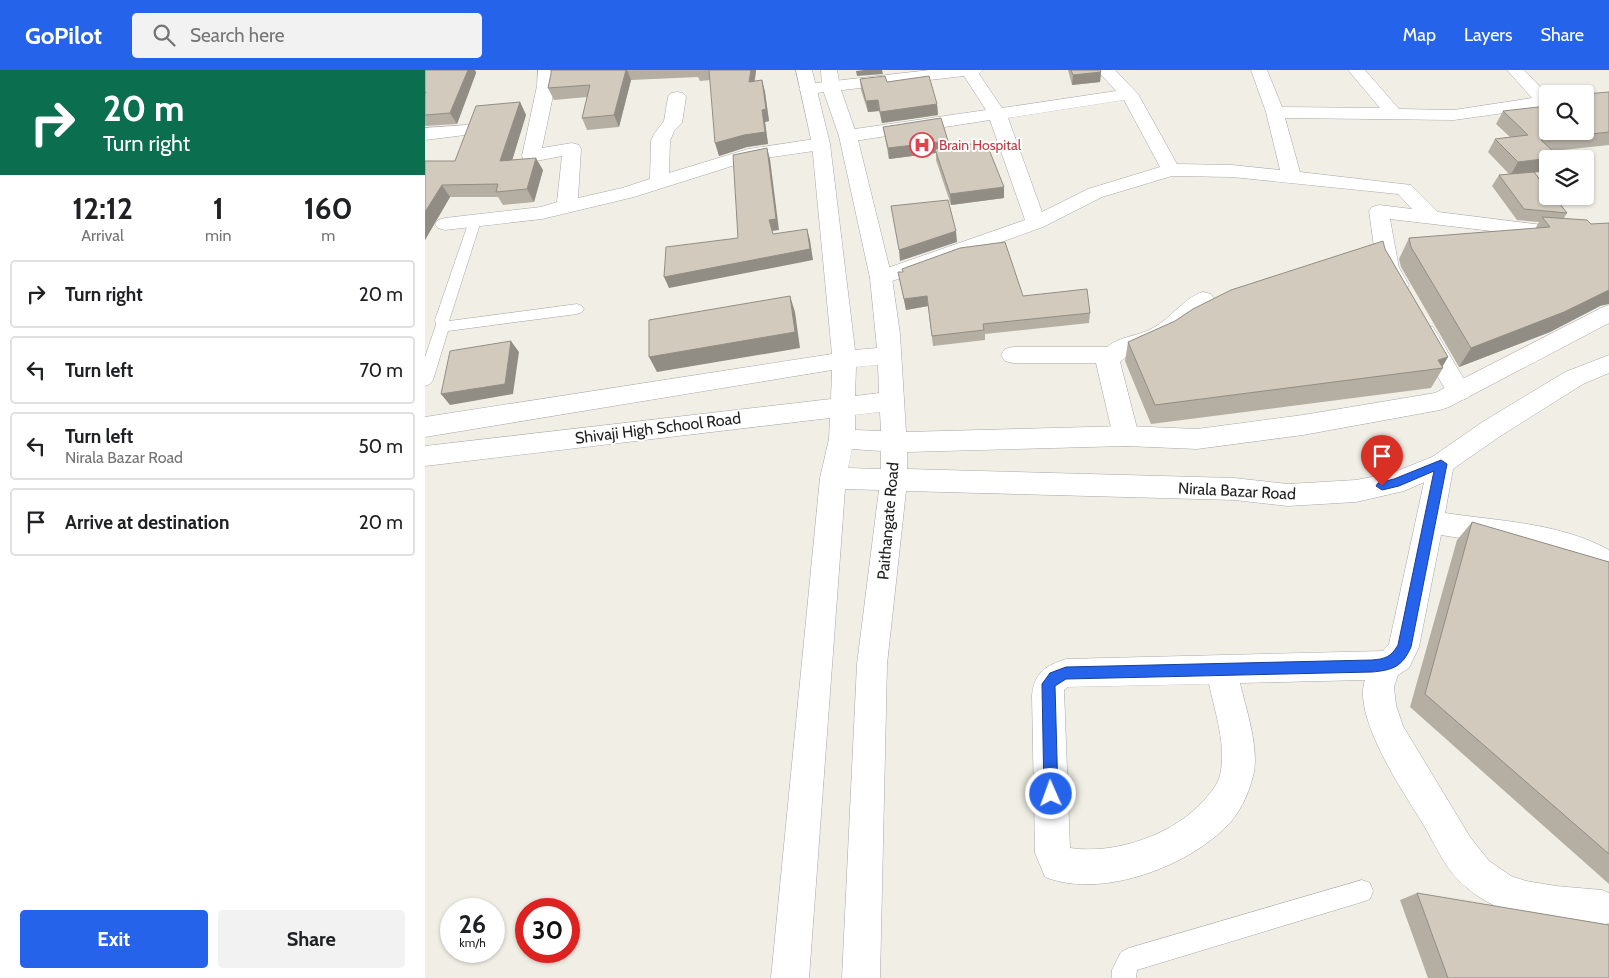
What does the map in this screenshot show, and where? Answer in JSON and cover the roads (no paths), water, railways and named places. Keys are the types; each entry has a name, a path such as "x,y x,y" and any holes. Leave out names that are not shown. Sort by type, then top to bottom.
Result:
{"street":[{"path":"546,70 546,86 531,156 571,149 567,206"},
{"path":"790,978 833,478 842,440 844,360 821,144 818,79 972,70 997,113 1036,223"},
{"path":"1105,70 1129,94 1171,170"},
{"path":"1259,70 1275,112 1291,176"},
{"path":"1356,70 1394,114"},
{"path":"1515,70 1539,94"},
{"name":"Paithangate Road","path":"818,79 848,136 881,278 889,356 894,442 893,479 872,664 861,978"},
{"path":"848,136 1129,94"},
{"path":"660,182 661,137 665,129 673,122 677,97"},
{"path":"1275,112 1453,115 1539,102"},
{"path":"425,134 467,130"},
{"path":"445,224 542,213 627,193 747,155 821,144"},
{"path":"881,278 1036,223 1095,193 1171,170 1232,171 1404,189 1431,217"},
{"path":"1459,392 1389,268 1379,211 1551,232 1609,232"},
{"path":"1126,436 1108,362 1111,355 1117,350 1159,335 1174,325 1203,300"},
{"path":"842,440 894,442 1126,436 1197,439 1303,425 1440,401 1609,313"},
{"path":"1013,355 1111,355"},
{"path":"425,427 844,360 889,356"},
{"name":"Nirala Bazar Road","path":"833,478 1234,489 1288,495 1356,491 1387,485 1441,464 1493,428 1574,378 1609,363"},
{"name":"Shivaji High School Road","path":"425,456 892,401"},
{"path":"1222,670 1237,749 1237,776 1228,798 1204,825 1158,853 1124,864 1071,868 1059,864 1053,853 1049,684 1054,678 1066,673 1387,665 1398,658 1404,647 1431,522 1441,464"},
{"path":"1431,522 1561,542 1581,548 1609,564"},
{"path":"1387,665 1378,688 1381,712 1398,751 1463,858 1484,880 1509,894 1549,904 1602,908"}],"lane":[{"path":"425,380 443,325 442,320 475,221"},
{"path":"443,325 451,326 577,309"},
{"path":"1124,978 1124,970 1129,960 1362,891"}],"place":[{"name":"Brain Hospital","path":"922,145"}]}
